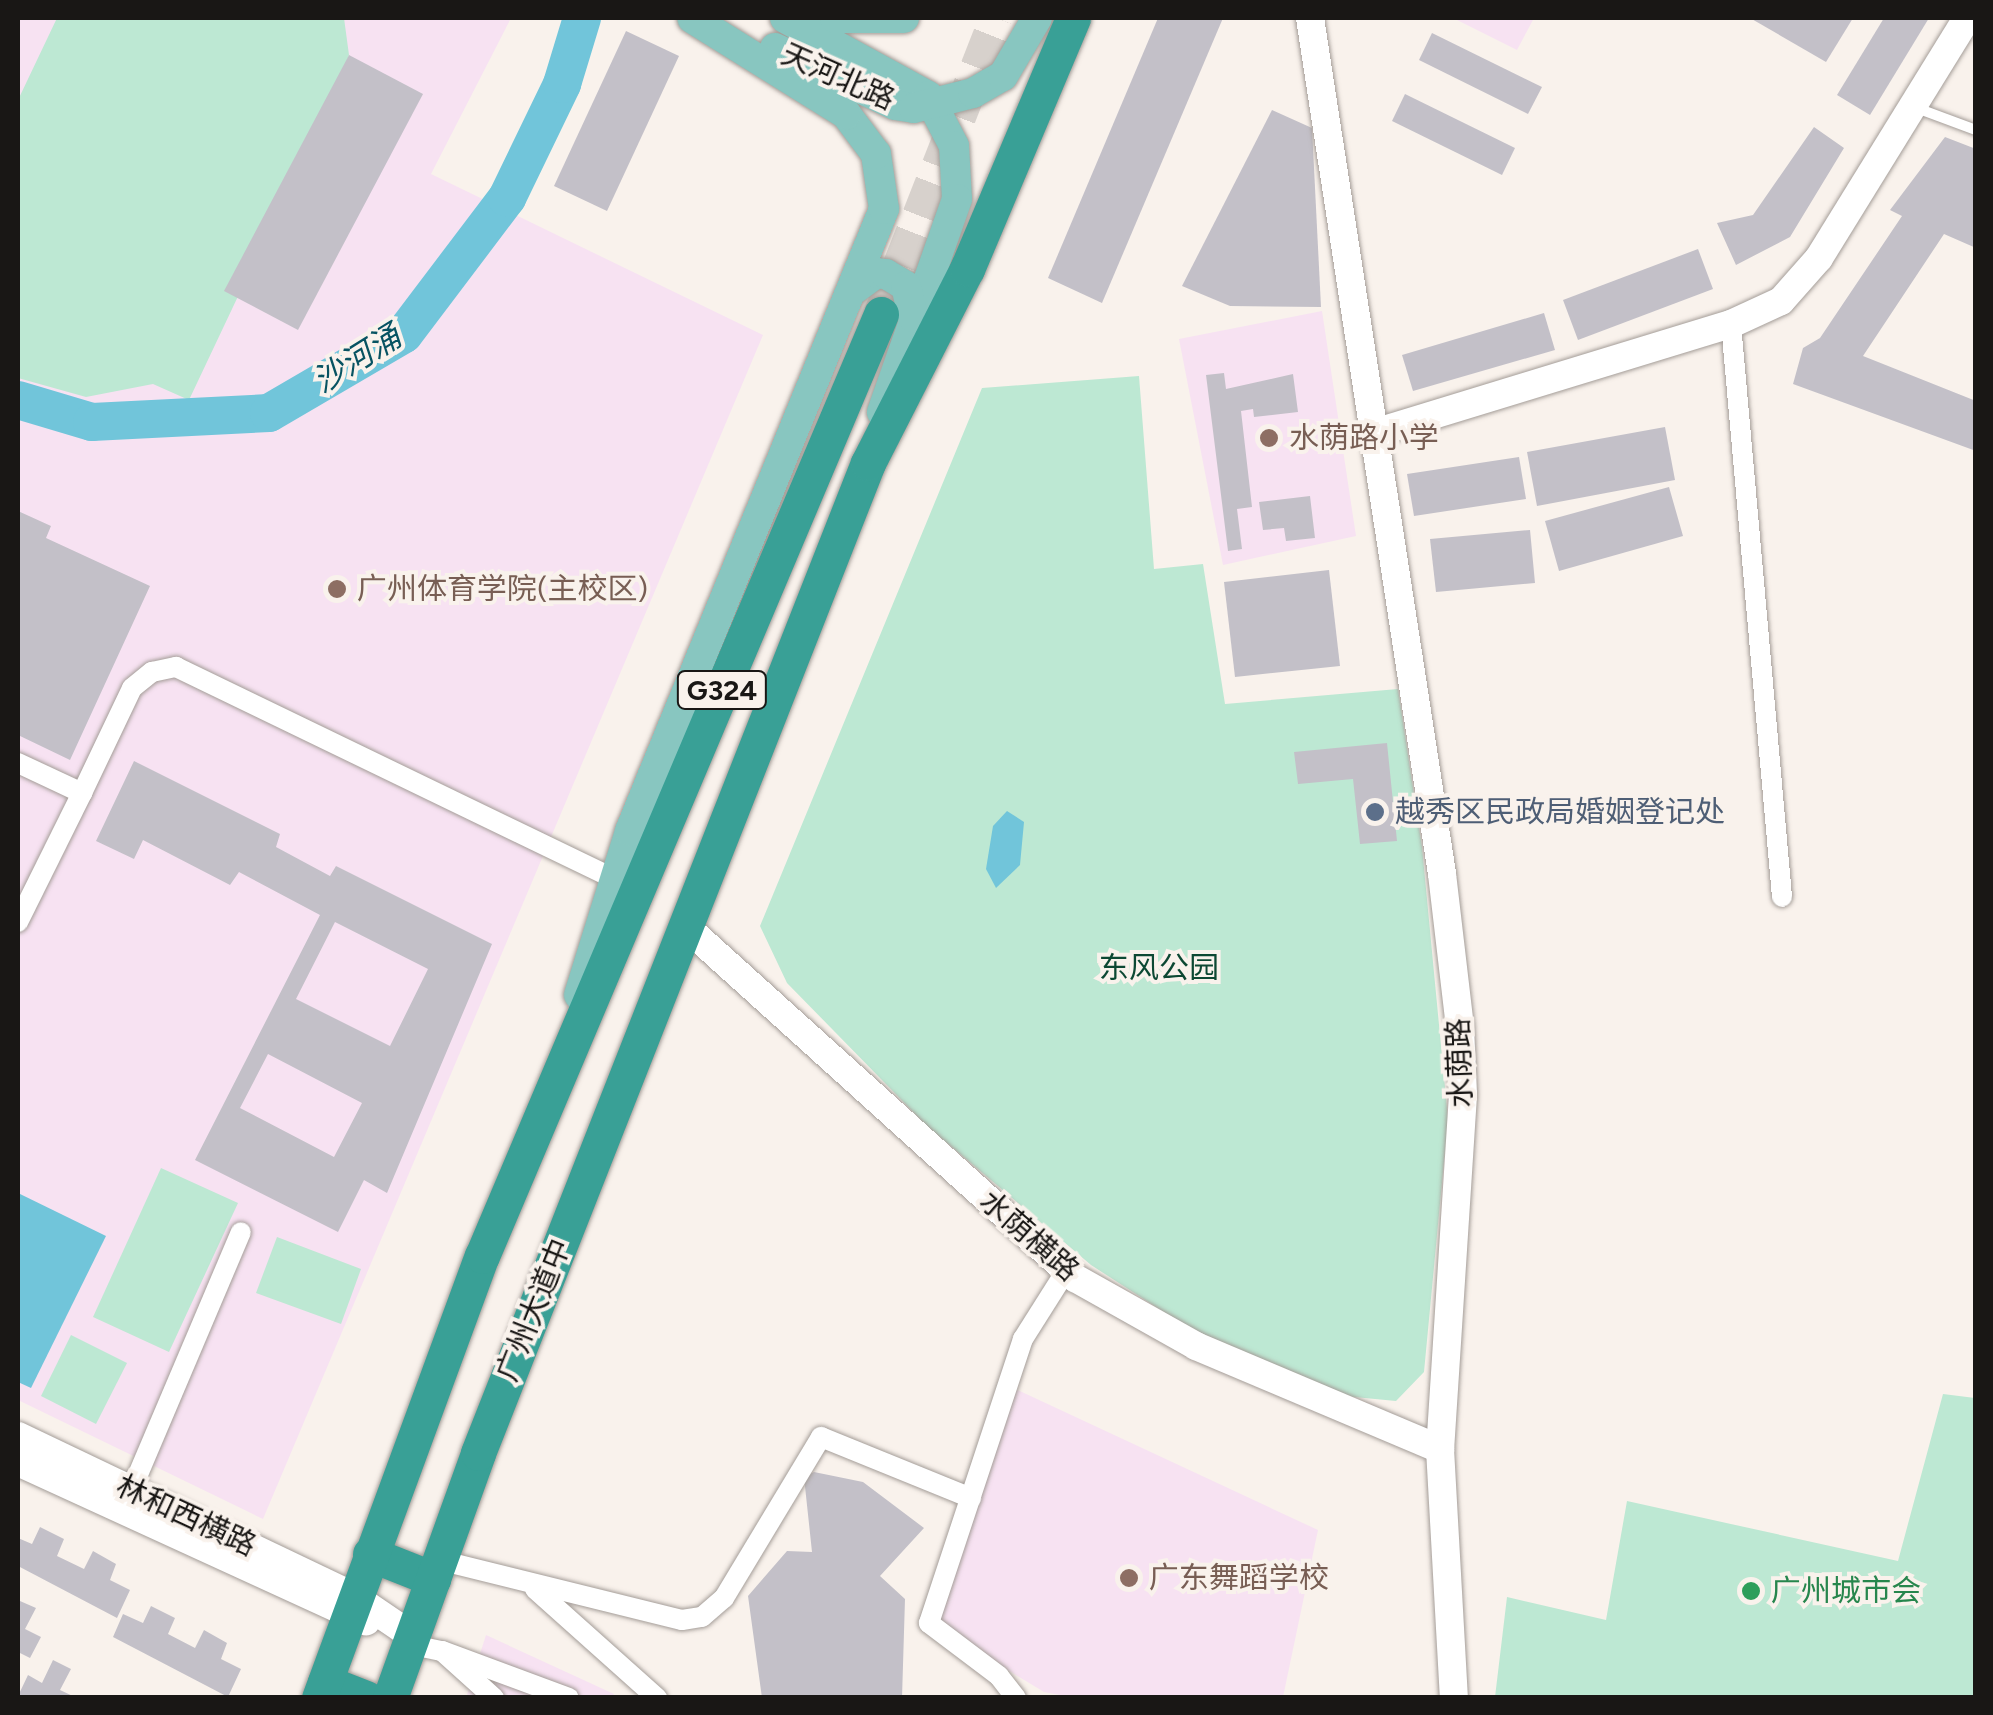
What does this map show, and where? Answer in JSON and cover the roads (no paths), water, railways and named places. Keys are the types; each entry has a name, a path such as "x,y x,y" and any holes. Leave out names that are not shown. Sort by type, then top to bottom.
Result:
{"highway":[{"name":"G324","path":"684,925 868,462 967,269 1073,18"},
{"name":"G324","path":"322,1690 370,1554 560,1064 897,315"},
{"name":"广州大道中","path":"390,1698 420,1643 436,1569 684,925"},
{"path":"370,1554 436,1569"},
{"path":"322,1690 366,1698"}],"main road":[{"path":"560,1064 613,878 853,290 886,194 867,135 846,114 692,18"},
{"name":"天河北路","path":"708,18 895,105 925,102"},
{"name":"天河北路","path":"785,18 925,102"},
{"path":"835,18 904,18"},
{"path":"897,315 960,185 949,128 925,102 1004,76 1037,18"},
{"path":"853,290 876,274 886,274 906,286 868,462"}],"street":[{"name":"水荫路","path":"1310,18 1442,874 1460,1028 1464,1094 1440,1449 1454,1698"},
{"path":"1374,433 1731,324 1781,301 1796,286 1967,18"},
{"path":"1731,324 1782,897"},
{"path":"18,922 132,688 152,672 176,667 613,878"},
{"path":"18,763 82,793"},
{"name":"水荫横路","path":"684,925 1066,1272 1196,1346 1440,1449"},
{"path":"131,1491 241,1232"},
{"path":"1016,1698 1000,1676 929,1623 1024,1340 1066,1272"},
{"name":"林和西横路","path":"18,1436 352,1606"},
{"path":"436,1569 528,1582 602,1605 702,1617 731,1588 821,1437 970,1498"},
{"name":"林和西横路","path":"18,1462 352,1606"},
{"path":"528,1582 657,1698"},
{"path":"352,1606 420,1643 494,1698"},
{"path":"420,1643 569,1698"}],"lane":[{"path":"1913,106 1976,130"}],"water":[{"path":"1007,811 1024,822 1020,865 996,888 986,869 993,826"},
{"path":"18,1193 106,1236 31,1388 18,1382"}],"waterway":[{"name":"沙河涌","path":"18,400 92,422 269,413 404,334 507,198 562,84 582,18"}],"tunnel":[{"path":"881,314 997,18"}],"place":[{"name":"水荫路小学","path":"1269,438"},
{"name":"广州体育学院(主校区)","path":"337,589"},
{"name":"越秀区民政局婚姻登记处","path":"1375,812"},
{"name":"广东舞蹈学校","path":"1129,1578"},
{"name":"广州城市会","path":"1751,1591"}],"park label":[{"name":"东风公园","path":"1159,968"}]}
